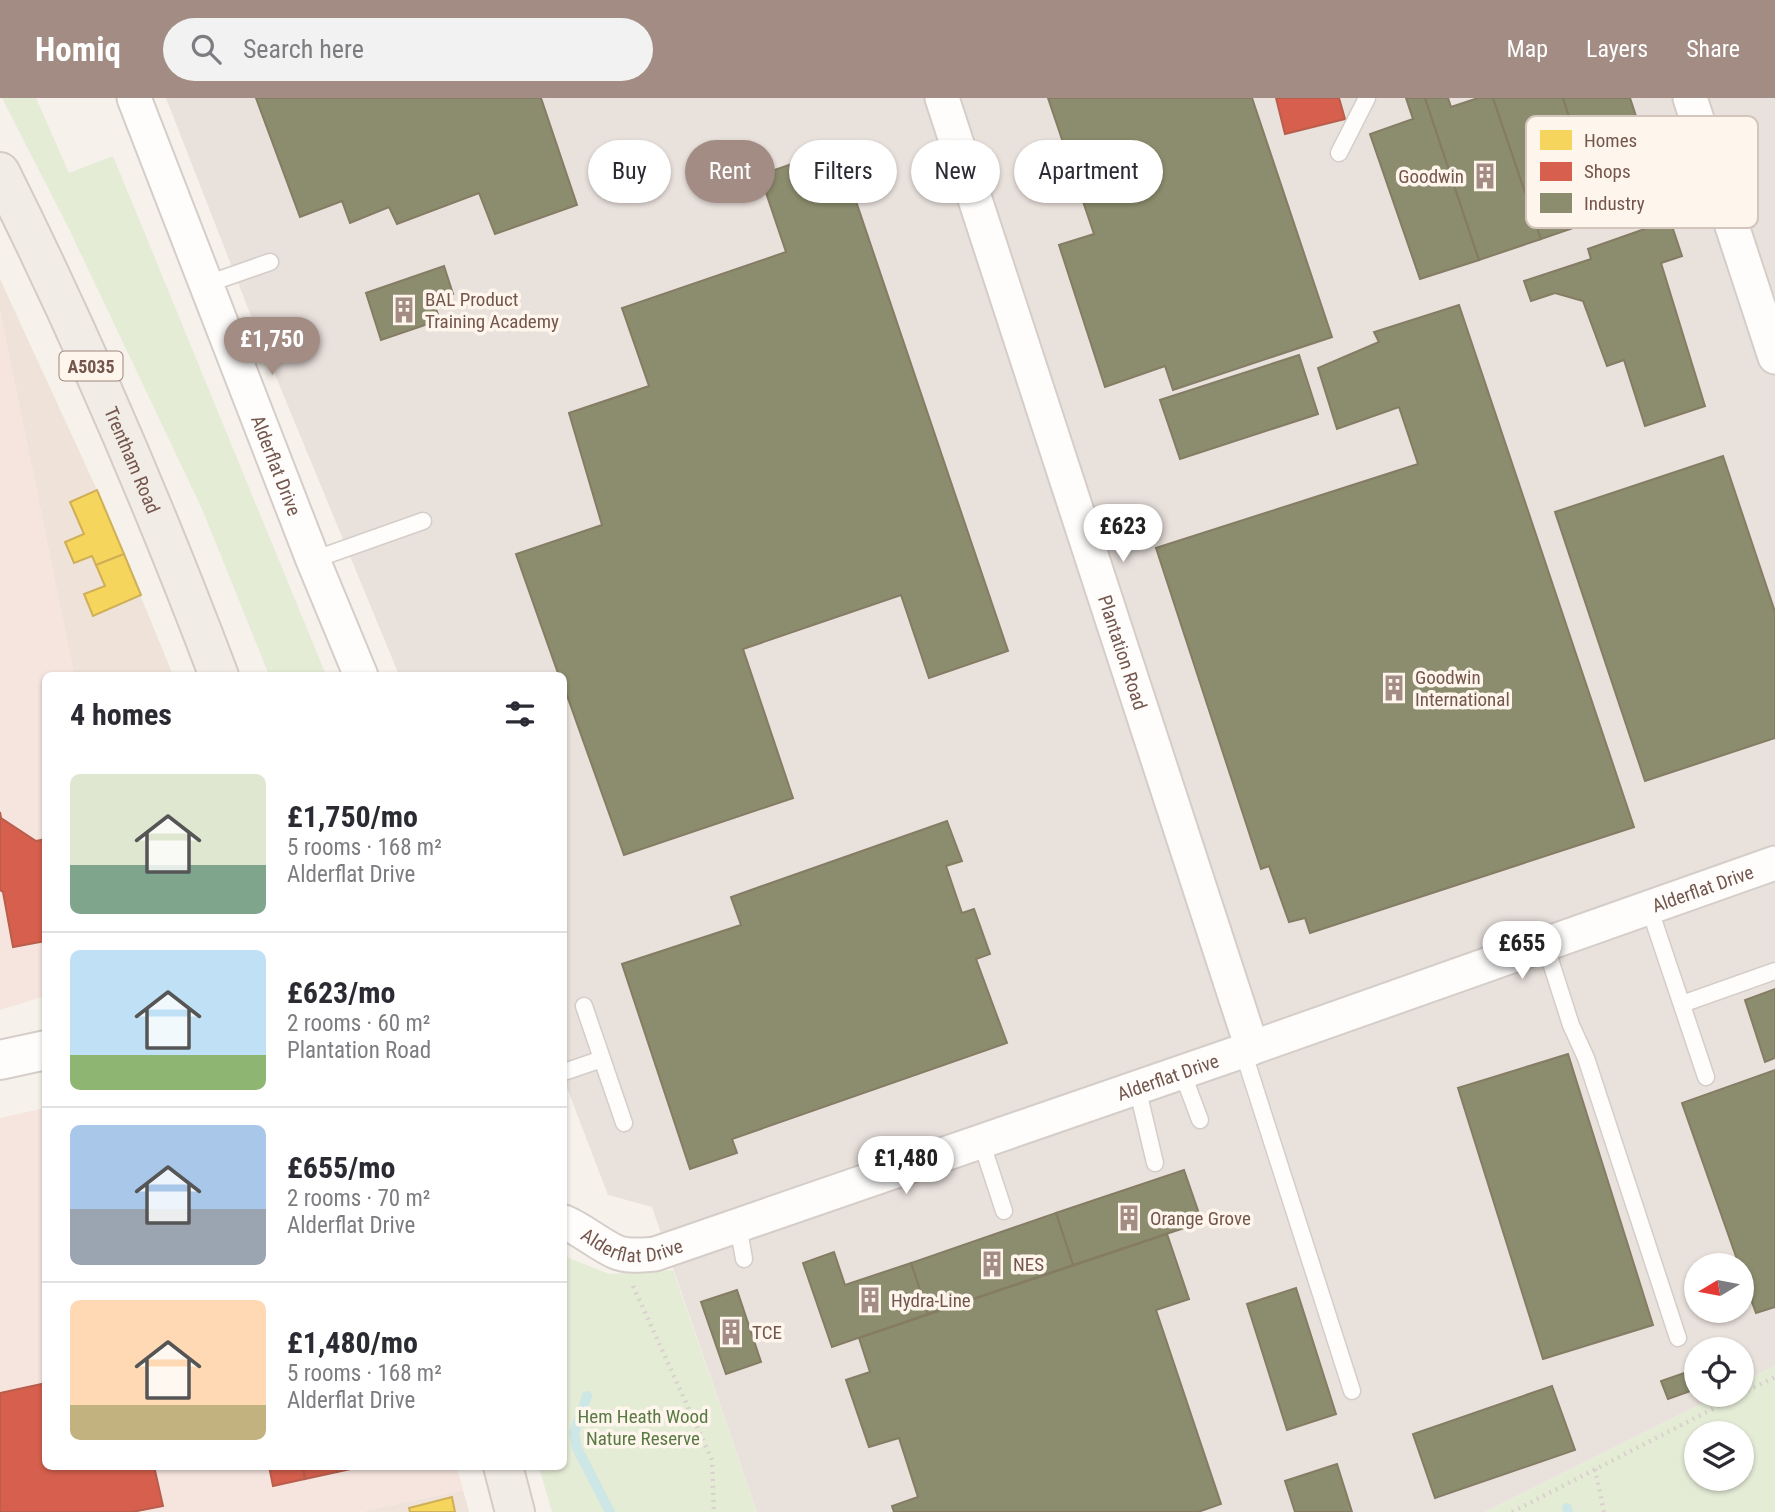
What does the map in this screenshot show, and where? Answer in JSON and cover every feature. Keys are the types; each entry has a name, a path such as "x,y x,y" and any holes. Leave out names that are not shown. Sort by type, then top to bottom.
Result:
{"main road":[{"name":"Trentham Road","path":"0,172 129,449 217,672"},
{"path":"0,1060 42,1051"},
{"path":"504,1470 515,1512"}],"street":[{"name":"Alderflat Drive","path":"134,98 313,560 359,672"},
{"name":"Plantation Road","path":"942,98 1247,1049"},
{"path":"1690,98 1696,116"},
{"path":"1733,228 1775,357"},
{"name":"Alderflat Drive","path":"567,1223 618,1253 655,1254 1775,863"}],"lane":[{"path":"1339,153 1367,98"},
{"path":"206,284 270,262"},
{"path":"313,560 423,521"},
{"path":"1650,907 1706,1077"},
{"path":"1545,944 1586,1058 1678,1338"},
{"path":"1682,1004 1775,971"},
{"path":"584,1006 624,1124"},
{"path":"1247,1049 1352,1391"},
{"path":"567,1071 601,1059"},
{"path":"1182,1072 1200,1120"},
{"path":"1137,1087 1155,1163"},
{"path":"981,1141 1003,1211"},
{"path":"738,1225 744,1259"}],"path":[{"path":"618,1253 712,1460 714,1512"},
{"path":"1754,1388 1775,1377"},
{"path":"1512,1512 1716,1407"},
{"path":"1595,1469 1604,1512"}],"shaded area":[{"path":"166,98 1775,98 1775,1366 1754,1376 1754,1337 1684,1337 1684,1407 1695,1407 1485,1512 757,1512 652,1207 608,1195 567,1088 567,672 398,672 255,326"},
{"path":"0,279 97,490 172,672 73,672 0,311"},
{"path":"0,311 73,672 42,672 42,997 0,1010"},
{"path":"42,1109 42,1470 458,1470 463,1490 359,1512 0,1512 0,1118"},
{"path":"463,1490 469,1512 359,1512"}],"green space":[{"path":"2,98 36,98 69,173 113,156 325,672 268,672 202,509 69,229"},
{"name":"Hem Heath Wood Nature Reserve","path":"567,1257 609,1274 673,1270 757,1512 552,1512 540,1470 567,1470"},
{"path":"1775,1366 1775,1512 1485,1512 1695,1407 1754,1407 1754,1376"}],"building: Homes":[{"path":"97,490 124,554 96,565 92,556 74,563 65,542 84,534 70,502"},
{"path":"124,554 141,595 93,616 84,594 105,586 96,565"},
{"path":"452,1497 455,1512 410,1512 409,1508"}],"building: Shops":[{"path":"1276,98 1339,98 1345,119 1285,134"},
{"path":"0,812 1,818 36,841 42,840 42,942 13,947 3,892 0,890"},
{"path":"42,1384 42,1470 155,1470 163,1506 132,1512 0,1512 0,1393"},
{"path":"270,1470 304,1470 305,1479 273,1486"},
{"path":"304,1470 337,1470 337,1472 305,1479"}],"building: Industry":[{"path":"256,98 541,98 577,205 495,234 479,193 397,224 389,207 350,223 342,201 300,217"},
{"path":"1048,98 1252,98 1332,337 1173,390 1165,366 1105,387 1059,245 1094,234 1084,203 1163,203 1163,140 1062,140"},
{"name":"Goodwin","path":"1406,98 1425,98 1479,260 1420,279 1370,134 1413,119"},
{"name":"Goodwin","path":"1425,98 1448,98 1451,107 1478,98 1493,98 1526,195 1526,228 1537,228 1541,239 1479,260"},
{"path":"1493,98 1563,98 1569,116 1526,116 1526,195"},
{"path":"1563,98 1630,98 1636,116 1569,116"},
{"path":"789,165 789,203 857,203 1008,651 929,678 901,595 743,649 793,798 624,855 567,695 567,672 558,672 516,554 602,525 569,413 649,386 622,308 786,252 769,203 775,203 775,170"},
{"path":"1537,228 1573,228 1541,239"},
{"path":"1647,228 1673,228 1682,256 1661,263 1705,406 1645,426 1624,360 1607,366 1583,301 1555,293 1531,301 1524,281 1591,259 1588,249"},
{"name":"BAL Product Training Academy","path":"444,266 453,294 433,301 440,320 381,340 366,293"},
{"name":"Goodwin International","path":"1459,305 1634,827 1310,933 1305,918 1289,922 1269,866 1261,869 1156,548 1418,464 1399,407 1337,429 1318,368 1379,342 1374,332"},
{"path":"1299,355 1318,414 1180,459 1160,400"},
{"path":"1723,456 1775,612 1775,738 1645,781 1555,512"},
{"path":"947,821 962,861 946,866 962,913 974,909 990,954 976,959 1007,1043 732,1139 737,1153 690,1169 622,964 741,925 731,897"},
{"path":"1775,989 1775,1058 1765,1062 1745,1000"},
{"path":"1568,1054 1653,1325 1543,1359 1458,1088"},
{"path":"1775,1070 1775,1307 1756,1313 1754,1253 1735,1253 1682,1103"},
{"name":"Orange Grove","path":"1184,1170 1202,1222 1073,1265 1056,1213"},
{"name":"NES","path":"1056,1213 1073,1265 928,1314 911,1263"},
{"path":"1167,1234 1189,1299 1156,1310 1221,1504 1198,1512 894,1512 892,1506 918,1497 899,1438 869,1447 846,1380 870,1372 859,1338"},
{"name":"Hydra-Line","path":"834,1252 845,1285 911,1263 928,1314 832,1347 803,1263"},
{"path":"1296,1288 1336,1414 1287,1430 1247,1304"},
{"name":"TCE","path":"737,1290 761,1362 726,1374 701,1302"},
{"path":"1684,1373 1684,1393 1668,1399 1661,1381"},
{"path":"1552,1386 1575,1450 1435,1498 1413,1434"},
{"path":"1337,1464 1352,1512 1295,1512 1285,1481"}],"waterway":[{"path":"587,1396 574,1433 577,1448 610,1512"},
{"path":"1567,1508 1568,1512"}],"place":[{"name":"Goodwin","path":"1485,176"},
{"name":"BAL Product Training Academy","path":"404,310"},
{"name":"Goodwin International","path":"1394,688"},
{"name":"Orange Grove","path":"1129,1218"},
{"name":"NES","path":"992,1264"},
{"name":"Hydra-Line","path":"870,1300"},
{"name":"TCE","path":"731,1332"}]}
